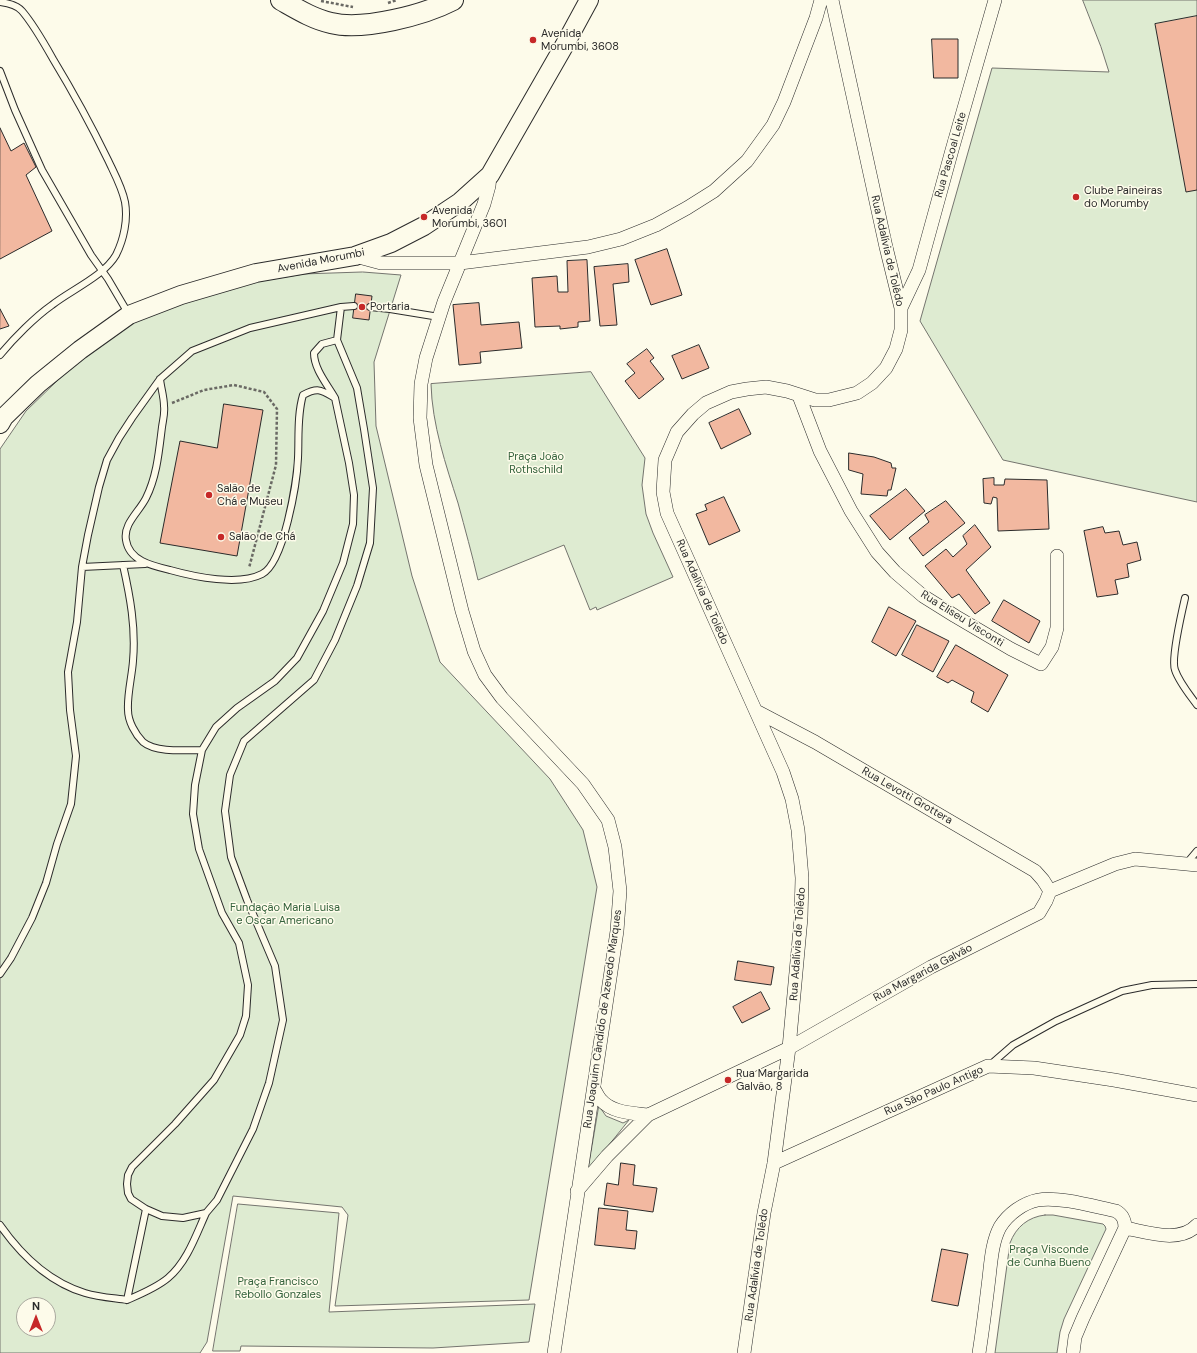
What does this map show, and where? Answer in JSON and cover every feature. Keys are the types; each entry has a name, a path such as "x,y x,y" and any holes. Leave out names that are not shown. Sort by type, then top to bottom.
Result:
{"main road":[{"path":"281,0 305,13 331,23 359,25 396,20 428,6 453,0"},
{"name":"Avenida Morumbi","path":"0,424 4,417 38,384 80,350 129,315 181,295 256,273 355,256 391,243 424,226 460,202 490,175 589,0"}],"street":[{"path":"355,256 381,263 460,263 588,247 622,239 656,225 687,208 714,191 747,161 773,125 799,64 821,0"},
{"name":"Rua Adalívia de Tolêdo","path":"744,1353 764,1213 774,1163 789,1048 801,918 802,878 799,837 792,798 783,772 667,513 663,492 665,460 678,432 693,414 706,403 731,392 766,387 787,391 815,400 829,400 857,393 872,383 886,368 896,349 901,330 901,308 886,247 832,0"},
{"name":"Rua Pascoal Leite","path":"901,308 919,270 995,0"},
{"name":"Rua Joaquim Cândido de Azevedo Marques","path":"490,175 489,186 484,204 438,317 423,371 420,418 426,465 462,611 474,651 485,675 502,698 583,784 608,820 615,847 620,891 617,931 554,1353"},
{"name":"Rua Eliseu Visconti","path":"800,396 820,451 850,511 878,552 895,572 923,596 1012,649 1041,664 1052,647 1057,628 1057,556"},
{"name":"Rua Levotti Grottera","path":"756,711 815,742 1035,870 1050,891"},
{"path":"1050,891 1115,864 1135,859 1192,864"},
{"name":"Rua Margarida Galvão","path":"577,1191 607,1156 648,1115 789,1048 931,967 1039,913 1050,891"},
{"name":"Rua São Paulo Antigo","path":"774,1163 988,1066 1034,1068 1114,1080 1197,1095"},
{"path":"594,1089 601,1101 611,1107 622,1112 648,1115"},
{"path":"980,1353 996,1237 1000,1228 1007,1217 1028,1203 1039,1200 1053,1199 1116,1210 1122,1215 1125,1223 1125,1228 1075,1337 1073,1353"},
{"path":"1125,1228 1174,1236 1192,1231 1197,1225"}],"lane":[{"path":"0,2 8,3 21,10 43,42 65,79 98,140 121,190 125,201 126,214 125,226 116,255 103,270 77,290 53,304 0,355"},
{"path":"0,71 15,110 42,170 91,255 103,270 129,315"},
{"path":"0,974 11,958 32,918 46,883 57,844 71,804 76,756 70,710 68,672 77,622 82,567 99,487 107,460 132,418 160,379 192,351 250,328 354,306"},
{"path":"370,307 438,317"},
{"path":"0,1225 24,1255 53,1279 84,1293 127,1300 152,1289 169,1277 185,1258 206,1213 217,1200 253,1129 268,1083 283,1020 275,966 247,900 231,857 225,811 230,775 244,741 314,680 335,640 357,586 370,543 373,488 357,388 338,340 341,308"},
{"path":"206,1213 183,1218 162,1216 146,1209 132,1199 128,1193 128,1174 132,1167 175,1124 214,1080 240,1035 246,1016 248,985 239,943 222,913 199,849 193,814 196,785 202,750 216,727 237,708 275,681 297,658 323,612 344,563 353,524 354,496 349,463 335,398 320,374 314,358 314,353 322,344 338,340"},
{"path":"146,564 131,553 126,542 125,535 127,525 146,498 153,479 158,458 164,406 160,379"},
{"path":"82,567 146,564 198,578 246,580 263,574 270,568 276,556 289,517 297,474 300,406 303,395 312,390 322,391 335,398"},
{"path":"123,565 130,594 132,616 133,660 128,710 131,725 144,742 161,750 202,750"},
{"path":"1185,598 1174,658 1174,669 1197,705"},
{"path":"1192,864 1197,851"},
{"path":"988,1066 1013,1045 1056,1021 1122,991 1152,985 1197,984"},
{"path":"127,1300 146,1209"}],"path":[{"path":"318,0 355,7"},
{"path":"382,4 397,0"},
{"path":"164,406 204,390 234,385 264,392 277,409 276,465 246,580"}],"green space":[{"name":"Clube Paineiras do Morumby","path":"1083,0 1197,0 1197,502 1003,460 920,321 992,68 1109,72"},
{"name":"Fundação Maria Luisa e Oscar Americano","path":"363,272 401,275 374,362 376,426 412,576 440,662 550,779 583,830 597,887 529,1300 335,1306 348,1215 342,1207 233,1196 207,1342 200,1353 0,1353 0,449 26,411 92,347 159,306 236,285 304,274"},
{"name":"Praça João Rothschild","path":"591,372 645,458 642,485 646,514 673,577 597,610 596,607 590,610 564,545 478,580 458,503 440,445 434,415 431,384"},
{"path":"599,1106 606,1116 623,1123 629,1120 588,1171"},
{"name":"Praça Francisco Rebollo Gonzales","path":"238,1204 339,1213 329,1312 535,1304 529,1342 433,1348 241,1346 240,1351 213,1351"},
{"name":"Praça Visconde de Cunha Bueno","path":"1053,1215 1103,1224 1106,1229 1064,1319 1060,1332 1057,1353 995,1353 1010,1243 1016,1232 1023,1224 1033,1218"}],"building":[{"path":"1197,16 1197,190 1186,192 1155,24"},
{"path":"932,39 958,39 958,78 934,78"},
{"path":"0,128 11,151 24,143 36,167 26,175 52,231 0,259"},
{"path":"667,249 682,295 651,305 635,260"},
{"path":"587,260 590,321 578,322 578,327 560,329 560,326 535,327 532,278 557,276 558,292 568,292 567,261"},
{"path":"628,264 629,282 613,284 617,325 600,326 594,267"},
{"name":"Portaria","path":"356,294 372,296 369,320 353,318"},
{"path":"479,303 481,325 519,322 522,348 480,352 481,363 459,365 453,305"},
{"path":"0,309 9,326 0,329"},
{"path":"699,345 709,368 682,379 672,356"},
{"path":"647,349 654,358 650,361 664,379 639,399 625,381 635,373 627,364"},
{"name":"Salão de Chá e Museu","path":"224,404 263,410 237,556 160,543 180,441 217,448"},
{"path":"739,409 751,434 721,449 709,423"},
{"path":"849,453 874,457 891,463 892,468 896,468 891,490 888,490 887,496 861,494 863,474 849,470"},
{"path":"994,478 994,485 1004,485 1005,479 1047,480 1049,529 998,531 997,498 993,497 991,504 984,503 983,479"},
{"path":"906,489 925,511 890,540 870,516"},
{"path":"724,497 740,531 709,545 696,514 707,510 705,505"},
{"path":"946,501 965,523 923,556 909,538 929,522 925,515"},
{"path":"975,525 991,547 966,570 990,603 975,614 959,594 952,598 925,566 946,549 953,557 967,544 963,536"},
{"path":"1103,527 1105,533 1119,531 1123,545 1137,542 1141,560 1127,564 1129,577 1115,580 1118,594 1097,597 1084,531"},
{"path":"1004,600 1040,621 1029,643 992,621"},
{"path":"889,607 916,621 896,656 872,642"},
{"path":"917,625 949,641 933,672 902,655"},
{"path":"956,645 1008,675 988,712 971,702 974,692 952,680 948,683 937,677"},
{"path":"738,961 774,967 771,985 735,980"},
{"path":"761,992 770,1009 742,1023 733,1007"},
{"path":"621,1163 635,1165 633,1185 657,1188 653,1212 604,1205 607,1183 618,1185"},
{"path":"599,1208 628,1211 626,1230 637,1231 635,1249 595,1245"},
{"path":"942,1249 968,1254 958,1306 932,1301"}],"place":[{"name":"Avenida Morumbi, 3608","path":"533,40"},
{"name":"Clube Paineiras do Morumby","path":"1076,197"},
{"name":"Avenida Morumbi, 3601","path":"424,217"},
{"name":"Portaria","path":"362,307"},
{"name":"Salão de Chá e Museu","path":"209,495"},
{"name":"Salão de Chá","path":"221,537"},
{"name":"Rua Margarida Galvão, 8","path":"728,1080"}]}
